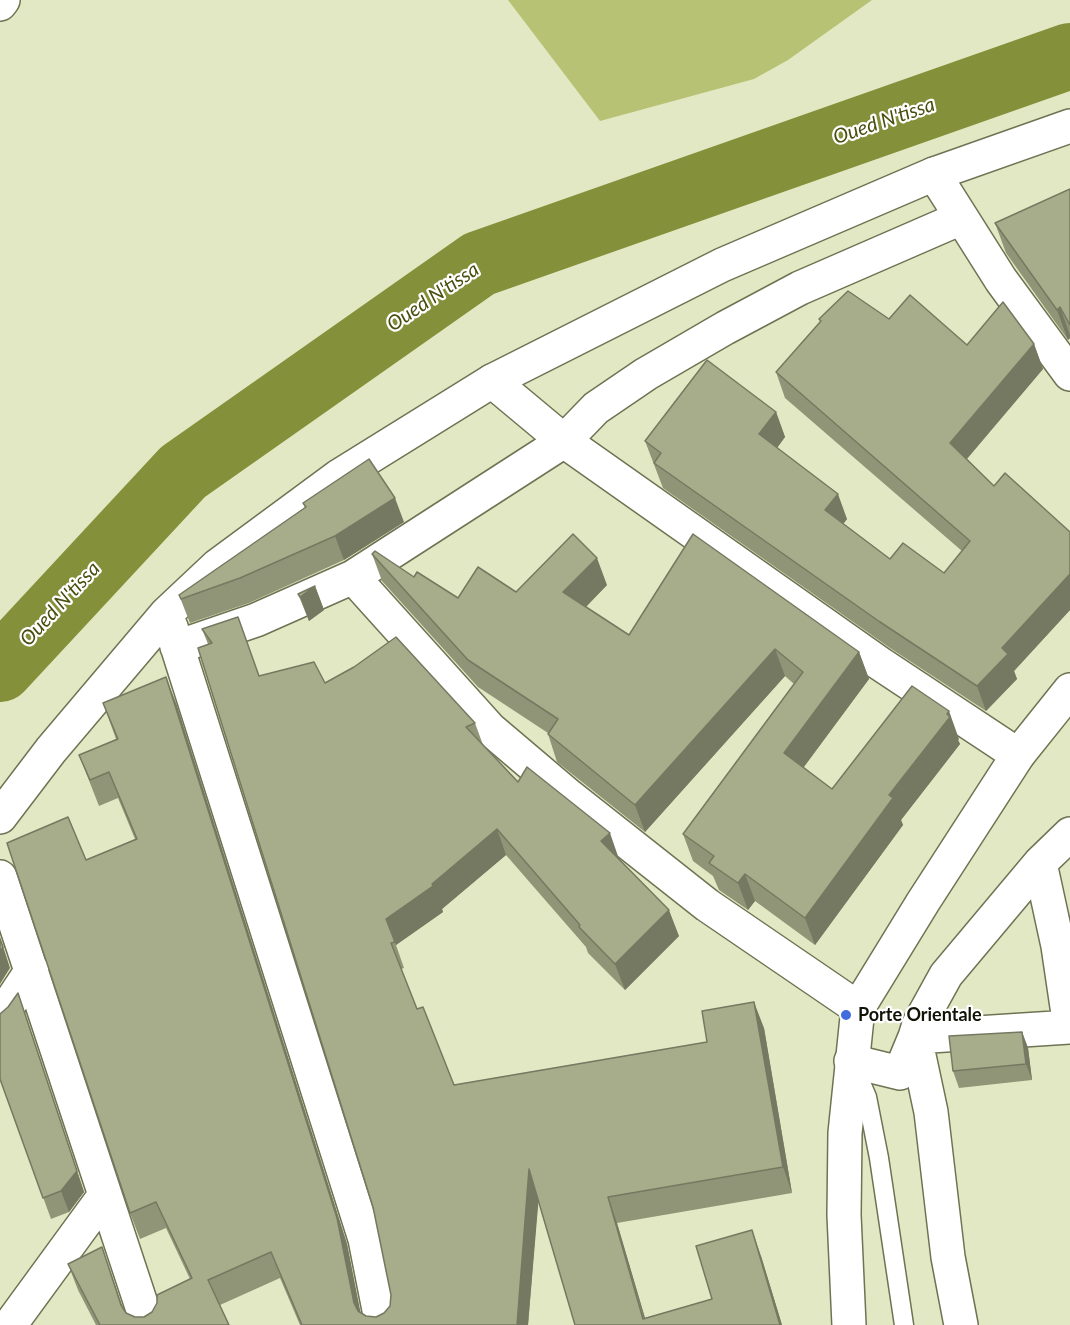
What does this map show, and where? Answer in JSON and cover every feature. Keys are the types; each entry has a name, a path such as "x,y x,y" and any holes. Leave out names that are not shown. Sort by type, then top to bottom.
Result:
{"main road":[{"path":"0,4 3,0"},
{"path":"0,817 51,750 167,613 218,566 339,476 492,381 722,265 934,174 1070,126"},
{"path":"934,174 1001,280 1070,374"},
{"path":"177,647 256,620 353,577 564,441 596,408 646,374 800,288 961,218"},
{"path":"492,381 564,441 879,663 1018,755"},
{"path":"353,577 490,729 507,744 707,905 858,1008"},
{"path":"167,613 365,1239 382,1325"},
{"path":"849,1325 844,1215 845,1133 858,1008 1018,755 1070,690"},
{"path":"851,1061 900,1073 919,1024 946,975 1040,863 1070,834"},
{"path":"915,1038 1070,1027 1058,946 1040,863"},
{"path":"0,877 148,1325"},
{"path":"0,1018 32,970"},
{"path":"915,1038 931,1112 948,1257 961,1325"},
{"path":"10,1325 105,1195"}],"lane":[{"path":"851,1061 867,1097 873,1126 904,1325"}],"green space":[{"path":"508,0 872,0 788,60 754,79 600,121"}],"building":[{"path":"1070,189 1070,325 1060,307 1057,310 995,223"},
{"path":"848,291 889,319 910,295 967,345 1003,302 1034,344 950,443 994,486 1005,473 1070,532 1070,574 1002,648 1008,654 977,686 880,622 654,463 661,453 645,441 707,360 776,412 759,434 838,494 825,510 890,559 903,543 944,573 970,541 776,372 821,321 819,319"},
{"path":"369,459 395,498 335,536 240,578 181,599 179,595 306,507 303,503"},
{"path":"573,534 597,558 563,592 629,635 693,534 859,652 784,753 832,789 912,686 949,711 947,714 950,717 889,795 893,798 805,918 745,874 738,883 709,863 714,856 683,834 803,672 775,649 635,805 548,734 558,719 468,660 372,554 375,551 414,577 417,572 458,598 478,567 516,592"},
{"path":"315,586 300,597 298,594"},
{"path":"238,617 259,676 314,662 325,683 354,667 396,637 475,723 466,727 518,782 527,767 610,833 601,841 669,910 615,964 579,927 580,925 497,829 432,884 433,886 386,919 395,942 391,943 417,1009 423,1007 454,1085 707,1042 702,1011 754,1002 783,1167 608,1197 643,1319 712,1299 696,1246 752,1230 780,1325 575,1325 529,1169 517,1325 302,1325 271,1252 208,1280 229,1325 100,1325 68,1264 102,1247 121,1305 126,1313 135,1317 144,1317 152,1312 157,1303 157,1295 192,1278 156,1202 130,1213 7,843 68,817 86,860 137,839 109,772 90,780 79,755 118,739 103,703 166,677 337,1218 354,1303 358,1311 366,1316 376,1317 390,1306 391,1295 373,1207 198,648 212,643 202,629"},
{"path":"18,993 77,1171 61,1191 43,1198 0,1079 0,1014"},
{"path":"1022,1032 1026,1064 953,1071 949,1036"}],"waterway":[{"name":"Oued N'tissa","path":"0,669 183,472 479,264 1070,56"}],"place":[{"name":"Porte Orientale","path":"846,1015"}]}
